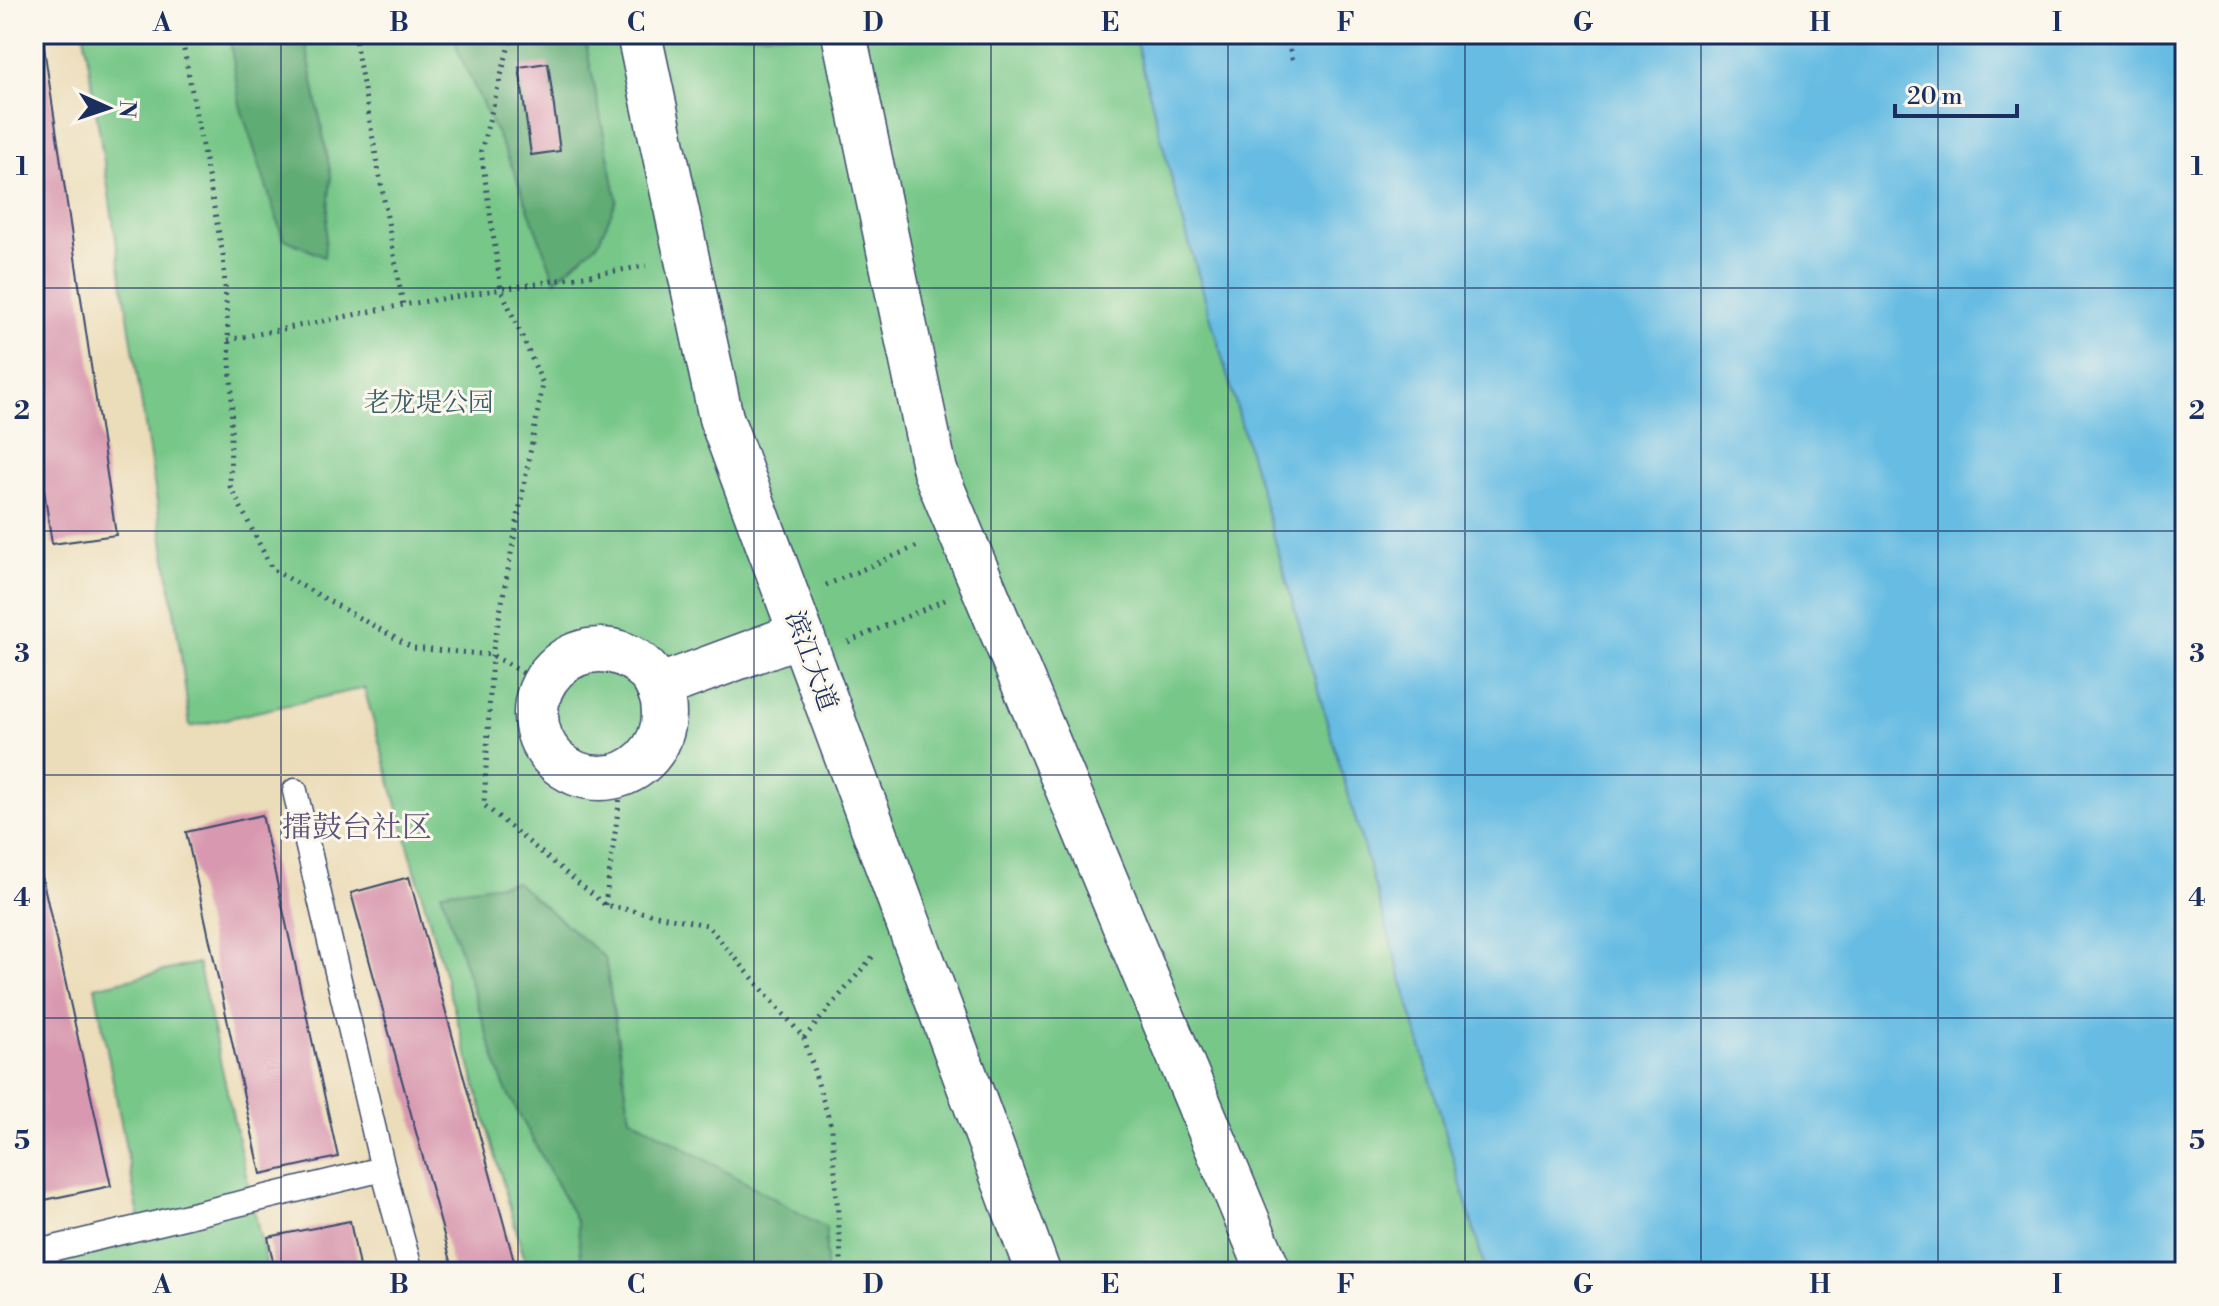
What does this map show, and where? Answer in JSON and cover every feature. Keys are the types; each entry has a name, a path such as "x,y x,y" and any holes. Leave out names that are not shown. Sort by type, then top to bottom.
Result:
{"street":[{"name":"滨江大道","path":"639,34 721,418 1038,1272"},
{"path":"844,34 935,471 1269,1272"},
{"path":"658,687 800,631"},
{"path":"591,650 611,650 631,657 647,670 658,687 664,707 663,729 655,748 641,764 623,775 601,779 578,776 559,765 544,748 536,727 535,705 542,684 555,667 572,656 591,650"}],"lane":[{"path":"295,791 383,1169 411,1272"},
{"path":"34,1253 383,1169"}],"path":[{"path":"181,34 223,255 232,392 230,486 272,569 413,648 492,655 542,684"},
{"path":"354,34 403,305"},
{"path":"512,34 481,151 501,289 543,384 492,655 484,805 605,905 707,925 804,1038 832,1129 842,1272"},
{"path":"1286,34 1293,62"},
{"path":"228,340 403,305 687,260"},
{"path":"800,631 959,529"},
{"path":"800,631 982,583"},
{"path":"605,905 623,775"},
{"path":"804,1038 906,917"}],"green space":[{"name":"老龙堤公园","path":"84,34 1134,34 1182,218 1486,1272 528,1272 364,688 190,727"},
{"path":"229,34 304,34 331,176 324,257 283,238 240,105"},
{"path":"454,34 584,34 617,200 598,243 555,280 514,171 459,54"},
{"path":"516,882 605,958 630,1117 826,1228 826,1272 583,1272 577,1222 504,1086 441,892"},
{"path":"198,963 268,1272 34,1272 34,1253 141,1227 95,987"}],"water":[{"path":"1134,34 2185,34 2185,1272 1486,1272 1182,218"}],"building":[{"path":"34,34 42,34 116,535 52,544 34,422"},
{"path":"548,63 560,151 531,155 519,67"},
{"path":"34,762 45,827 34,828"},
{"path":"262,815 338,1157 261,1174 186,832"},
{"path":"34,841 111,1186 35,1202 34,1200"},
{"path":"409,877 517,1272 454,1272 351,893"},
{"path":"350,1221 360,1272 275,1272 268,1237"}],"district":[{"name":"擂鼓台社区","path":"357,828"}]}
